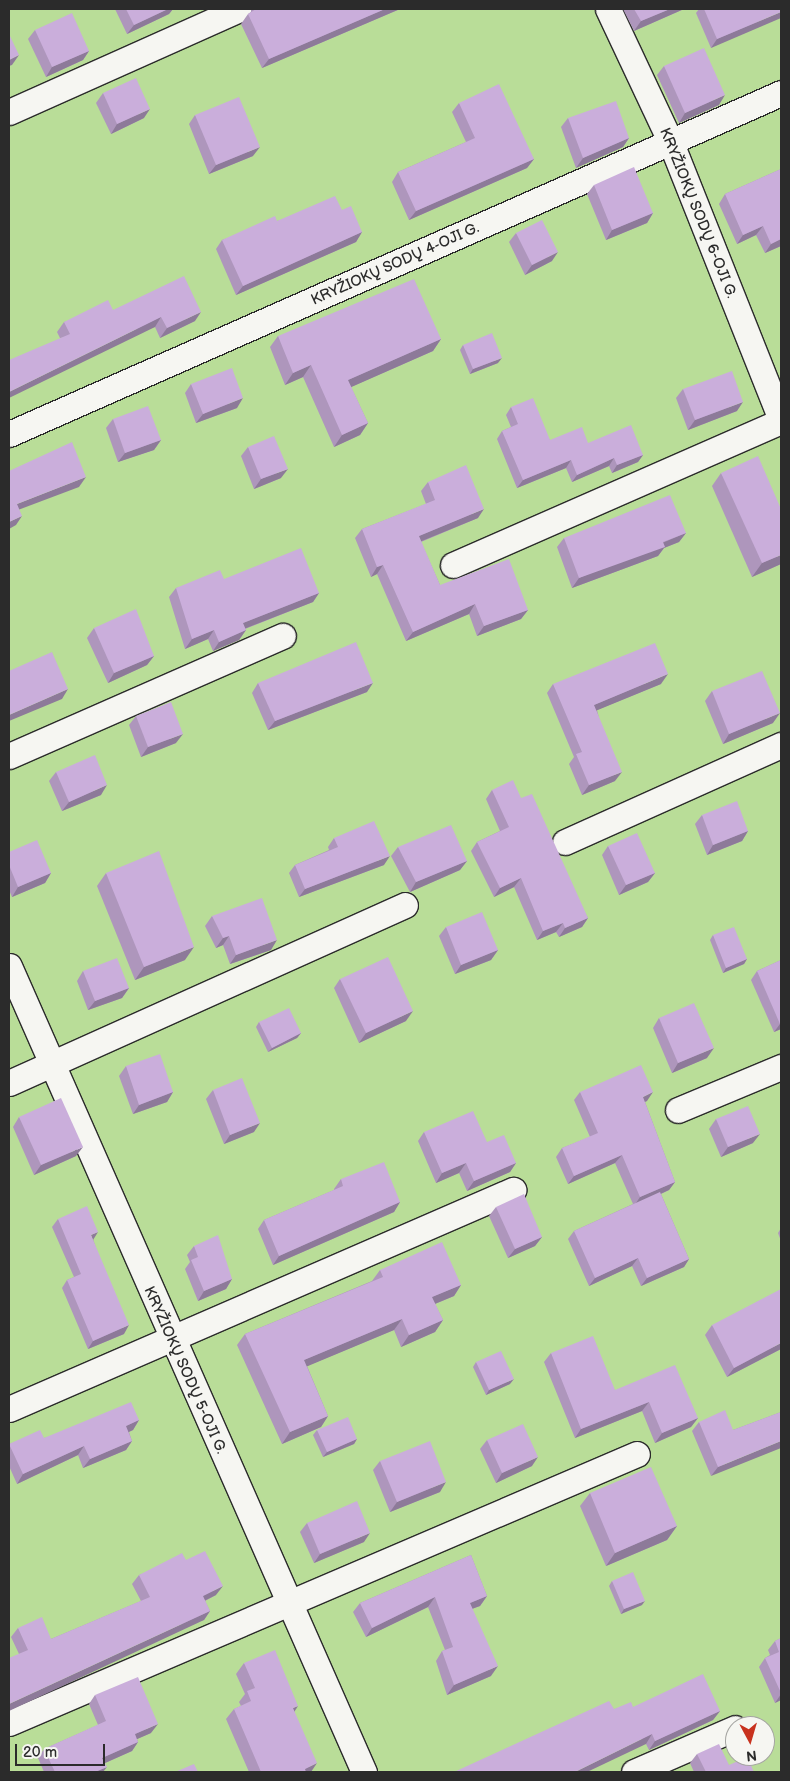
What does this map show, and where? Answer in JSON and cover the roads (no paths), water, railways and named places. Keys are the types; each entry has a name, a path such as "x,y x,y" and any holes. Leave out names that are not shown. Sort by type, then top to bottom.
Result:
{"street":[{"path":"9,112 239,9"},
{"name":"KRYŽIOKŲ SODŲ 6-OJI G.","path":"608,9 671,143 781,420"},
{"name":"KRYŽIOKŲ SODŲ 4-OJI G.","path":"9,434 781,93"},
{"path":"453,566 781,420"},
{"path":"9,756 282,636"},
{"path":"565,842 781,745"},
{"path":"9,1083 405,905"},
{"name":"KRYŽIOKŲ SODŲ 5-OJI G.","path":"9,966 170,1338 364,1772"},
{"path":"678,1110 781,1067"},
{"path":"9,1409 513,1190"},
{"path":"9,1723 637,1454"},
{"path":"634,1772 725,1732"}]}
